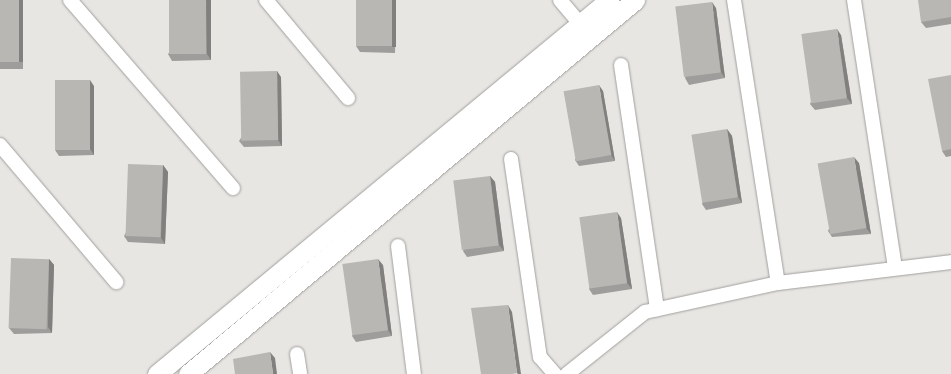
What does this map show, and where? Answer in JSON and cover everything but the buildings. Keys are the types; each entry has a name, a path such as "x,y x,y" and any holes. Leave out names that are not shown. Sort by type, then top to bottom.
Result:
{"street":[{"path":"70,0 233,188"},
{"path":"266,0 348,98"},
{"path":"560,0 580,24"},
{"path":"157,374 609,0"},
{"path":"188,374 635,0"},
{"path":"734,0 778,283"},
{"path":"854,0 895,268"},
{"path":"621,65 657,309"},
{"path":"0,145 116,282"},
{"path":"511,159 540,357 555,374"},
{"path":"398,246 414,374"},
{"path":"567,374 645,312 778,283 951,262"},
{"path":"298,354 300,374"}]}
